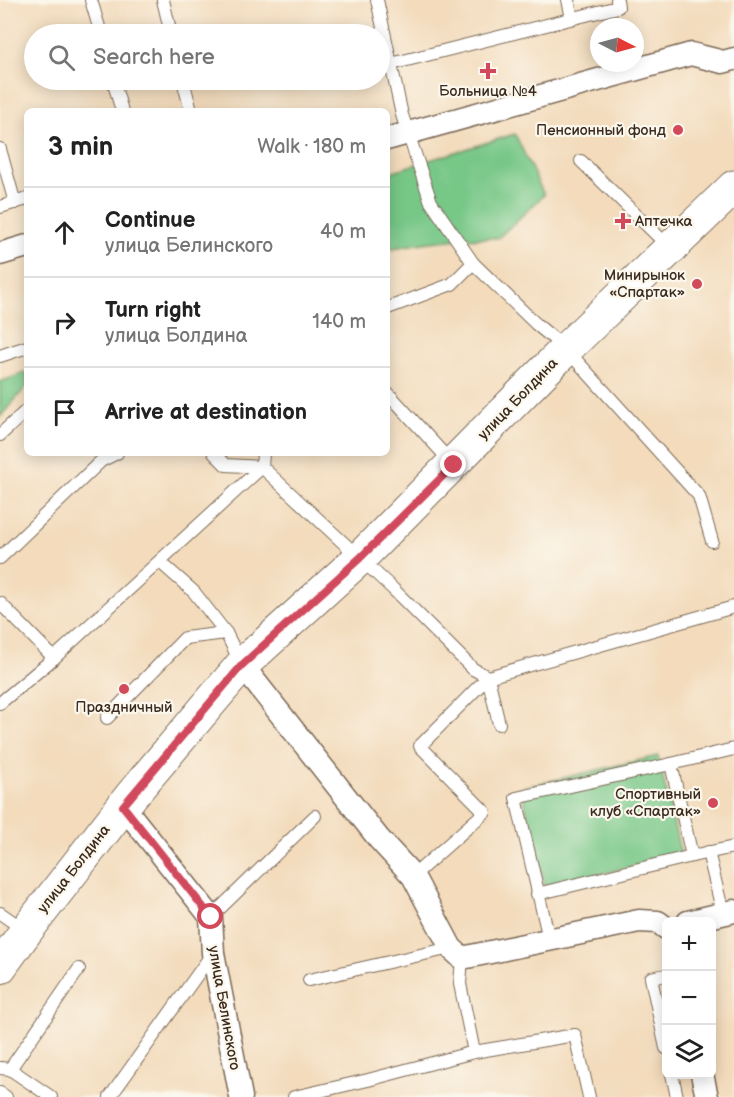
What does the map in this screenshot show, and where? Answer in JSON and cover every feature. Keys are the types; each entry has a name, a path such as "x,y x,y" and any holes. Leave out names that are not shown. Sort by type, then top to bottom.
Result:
{"main road":[{"name":"улица Болдина","path":"0,967 13,922 123,806 242,665 360,558 566,349 734,188"}],"street":[{"path":"398,136 691,54 723,62 734,59"},
{"path":"0,254 24,247"},
{"path":"242,665 379,839 413,876 456,953 549,939 639,921 658,922 662,925"},
{"path":"123,806 211,917"},
{"path":"706,917 729,912"},
{"name":"улица Белинского","path":"211,917 213,953 241,1097"},
{"path":"703,1079 707,1097"}],"lane":[{"path":"91,0 98,24"},
{"path":"163,0 169,24"},
{"path":"377,0 382,24"},
{"path":"568,0 572,18"},
{"path":"391,64 618,7 617,0"},
{"path":"390,59 402,115 398,136 431,202 473,263 536,324 566,349 699,496 712,541"},
{"path":"116,90 121,108"},
{"path":"186,90 190,108"},
{"path":"0,149 21,201 0,207"},
{"path":"581,161 670,248"},
{"path":"390,307 453,284 473,263"},
{"path":"0,356 24,348"},
{"path":"390,395 454,465"},
{"path":"0,435 24,413"},
{"path":"0,558 101,461 111,456"},
{"path":"217,456 226,465 262,467 360,558 473,669 488,677 499,724"},
{"path":"0,703 54,658 262,467 263,456"},
{"path":"160,562 194,592 226,633 242,665"},
{"path":"0,603 54,658"},
{"path":"413,876 485,812 420,746 488,677 734,607"},
{"path":"107,718 185,638 226,633"},
{"path":"549,939 516,798 734,749"},
{"path":"671,764 692,856"},
{"path":"211,917 315,816"},
{"path":"537,894 734,846"},
{"path":"708,852 729,912"},
{"path":"110,1097 213,953"},
{"path":"309,980 456,953 474,1052"},
{"path":"51,1097 5,1069 79,969"},
{"path":"662,976 651,978 662,1029"},
{"path":"294,1097 474,1052 575,1035 589,1097"},
{"path":"673,1079 677,1097"},
{"path":"0,1093 6,1097"}],"green space":[{"path":"515,134 544,195 498,238 442,240 390,248 390,172"},
{"path":"24,373 24,389 0,417 0,382"},
{"path":"658,756 681,855 545,887 521,788"}],"place":[{"name":"Больница №4","path":"488,71"},
{"name":"Пенсионный фонд","path":"678,130"},
{"name":"Аптечка","path":"623,221"},
{"name":"Минирынок «Спартак»","path":"697,284"},
{"name":"Праздничный","path":"124,689"},
{"name":"Спортивный клуб «Спартак»","path":"713,803"}],"route":[{"path":"211,917 123,806 242,665 360,558 454,465"}]}
